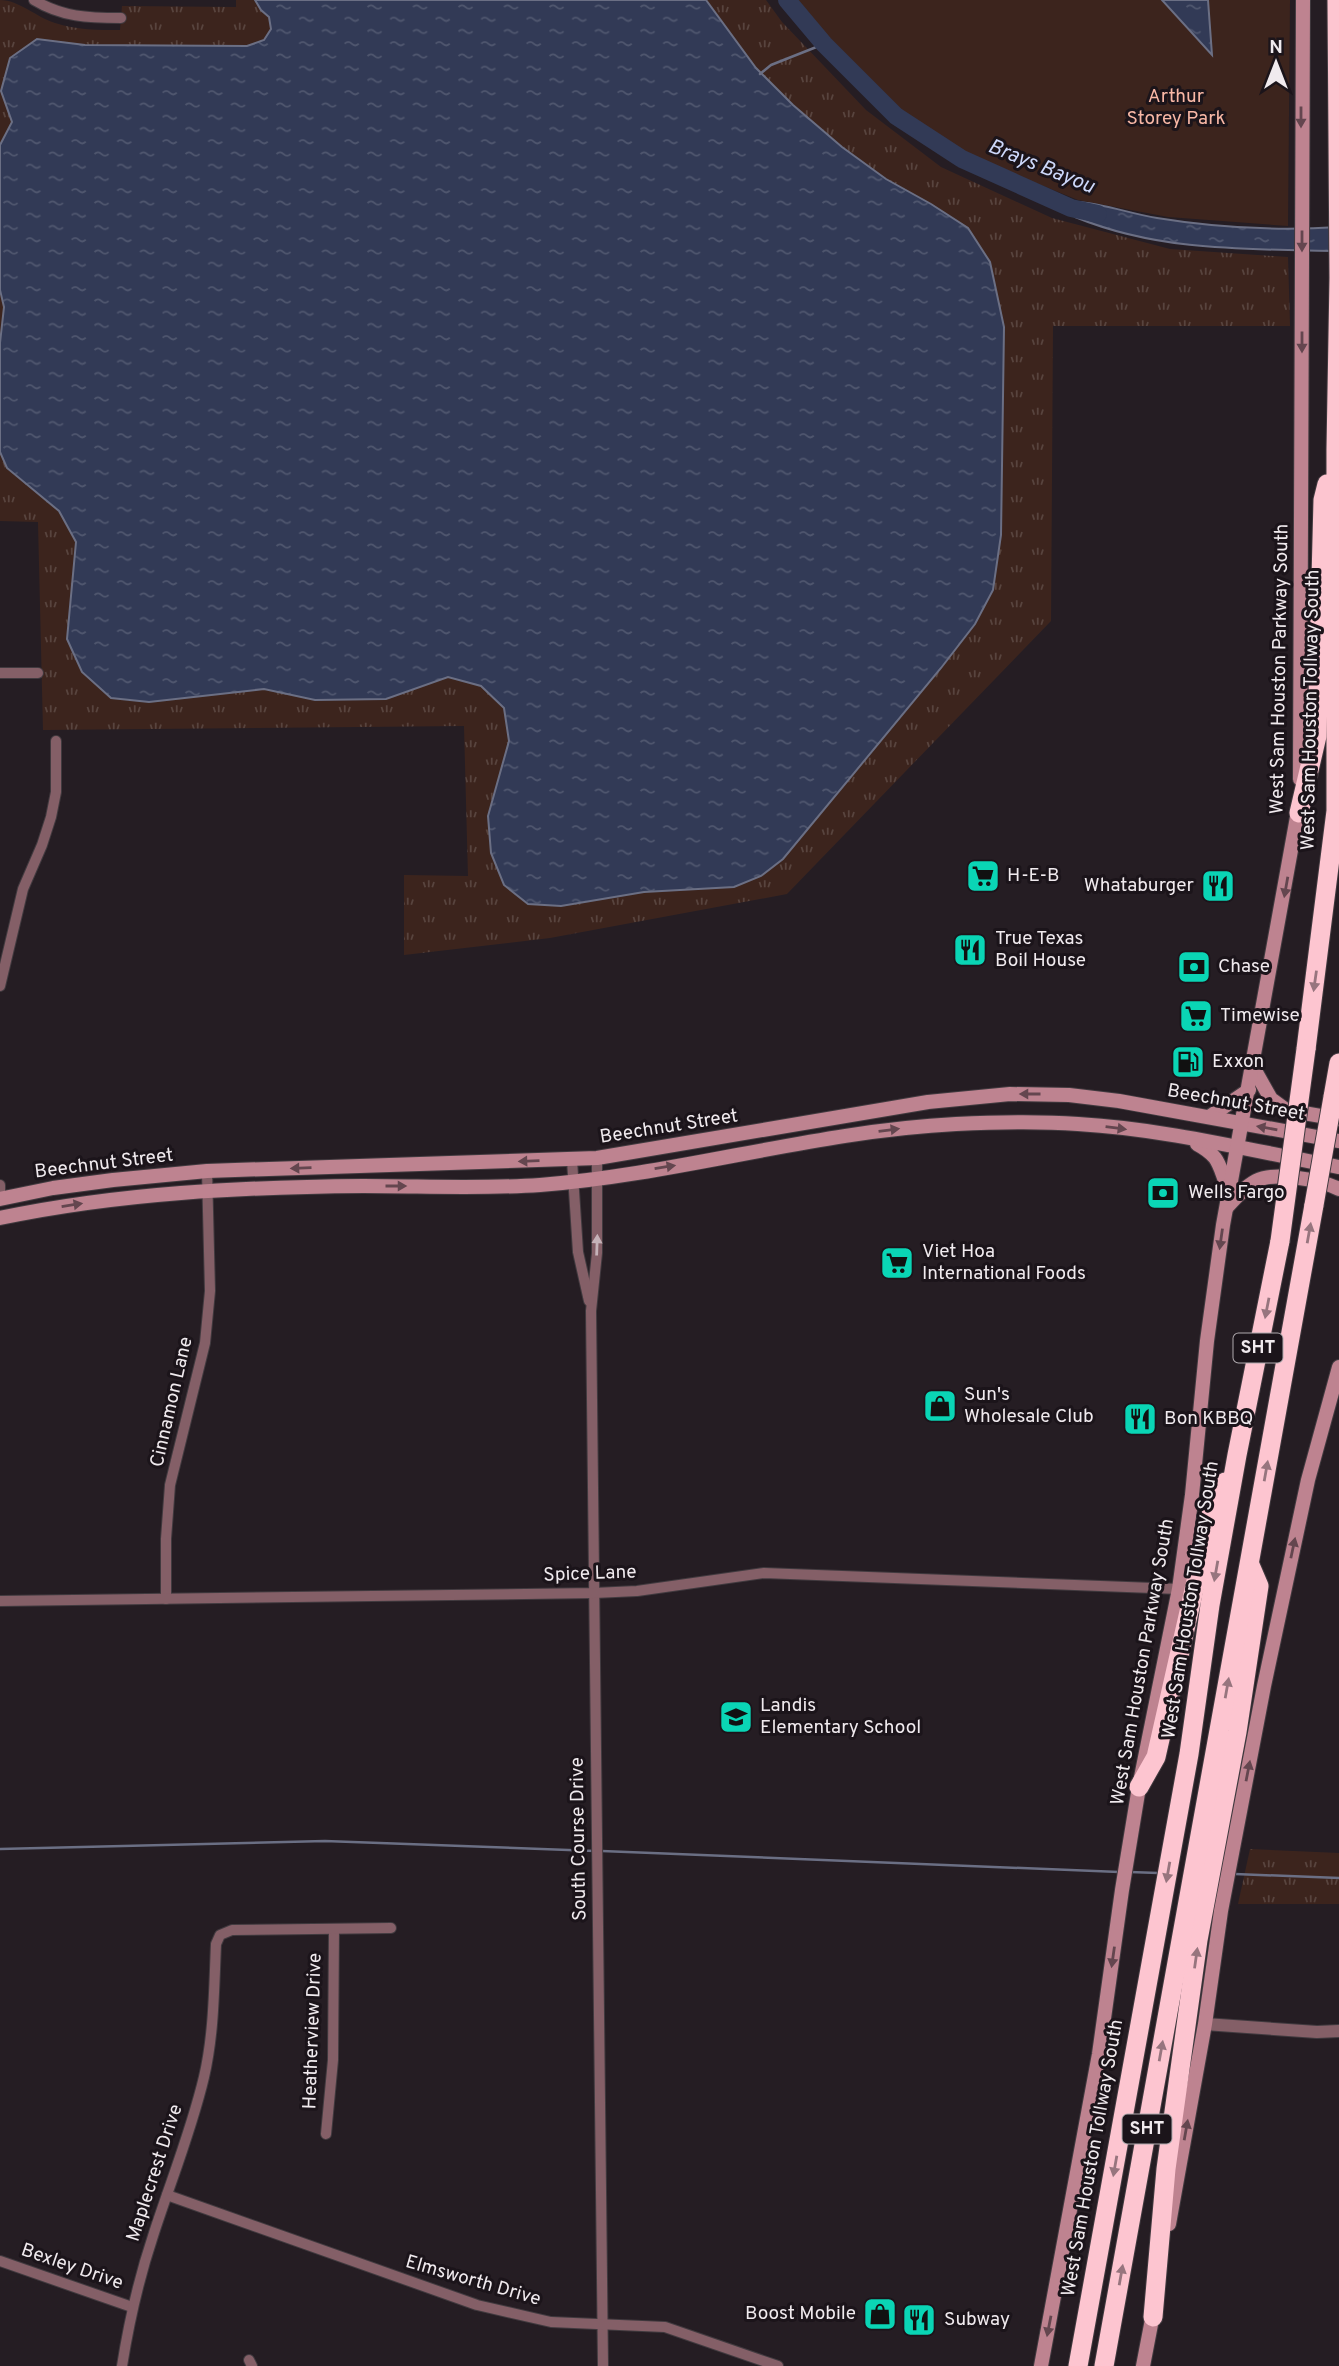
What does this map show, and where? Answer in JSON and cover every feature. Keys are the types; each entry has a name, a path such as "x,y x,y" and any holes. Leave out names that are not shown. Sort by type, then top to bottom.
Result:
{"highway":[{"name":"West Sam Houston Tollway South","path":"1079,2366 1201,1686 1210,1605 1280,1241 1336,811 1339,278 1337,0"},
{"path":"1299,813 1317,736 1323,500 1336,449"},
{"name":"SHT","path":"1104,2366 1339,1063"},
{"path":"1139,1787 1156,1757 1213,1506 1237,1455"},
{"path":"1153,2317 1166,2169 1226,1838 1237,1732 1259,1586 1249,1563"}],"main road":[{"name":"West Sam Houston Parkway South","path":"1041,2366 1099,2054 1139,1787 1179,1589 1191,1505 1207,1341 1226,1207 1299,813 1302,734 1303,0"},
{"path":"1253,1067 1271,1099 1286,1110 1339,1119"},
{"path":"1209,1117 1249,1090"},
{"name":"Beechnut Street","path":"0,1199 101,1181 207,1171 597,1158 954,1099 1010,1094 1119,1101 1339,1141"},
{"path":"954,1099 956,1124"},
{"name":"Beechnut Street","path":"0,1218 104,1200 207,1191 363,1186 537,1185 573,1182 800,1143 956,1124 1079,1124 1186,1139 1339,1167"},
{"path":"795,1125 800,1143"},
{"path":"1186,1139 1215,1155 1230,1190"},
{"path":"363,1186 365,1166"},
{"path":"1226,1207 1243,1190 1267,1177 1312,1181 1339,1189"},
{"path":"0,1199 0,1207"},
{"path":"1226,1838 1296,1530 1339,1367"},
{"path":"1143,2366 1205,2024 1214,1902"}],"street":[{"path":"34,0 49,9 72,16 121,18"},
{"path":"0,673 38,673"},
{"path":"0,986 23,889 51,817 56,792 55,741"},
{"name":"South Course Drive","path":"597,1158 597,1253 591,1311 603,2366"},
{"name":"South Course Drive","path":"572,1160 578,1252 591,1311"},
{"name":"Cinnamon Lane","path":"166,1599 166,1529 170,1485 205,1343 210,1291 207,1171"},
{"path":"0,1185 0,1199"},
{"name":"Spice Lane","path":"0,1601 594,1593 637,1591 764,1573 1179,1589"},
{"path":"334,1929 391,1928"},
{"name":"Maplecrest Drive","path":"121,2366 132,2307 205,2074 212,2029 216,1944 220,1935 232,1930 334,1929"},
{"name":"Heatherview Drive","path":"326,2134 333,2060 334,1929"},
{"path":"1205,2024 1317,2032 1339,2031"},
{"name":"Elmsworth Drive","path":"167,2195 477,2305 551,2322 602,2322 665,2327 778,2366"},
{"name":"Bexley Drive","path":"0,2261 132,2307"}],"green space":[{"path":"0,0 14,3 63,25 120,30 122,6 236,7 236,0 766,0 782,22 866,110 941,167 1052,218 1170,249 1288,257 1290,326 1053,326 1051,621 787,894 550,938 404,955 404,875 468,876 464,726 43,730 38,522 0,521"},
{"name":"Arthur Storey Park","path":"798,0 1290,0 1288,226 1168,217 1078,200 971,157 899,113 833,43"},
{"path":"1250,1849 1339,1853 1339,1904 1238,1904"}],"water":[{"path":"255,0 706,0 756,68 793,105 842,147 886,179 968,228 990,262 1004,327 1001,535 993,590 975,624 941,668 783,859 761,876 734,887 644,892 561,906 528,904 504,885 491,853 488,816 509,741 504,708 481,686 448,677 386,699 315,700 264,689 149,702 111,698 82,672 67,639 76,542 59,511 7,468 0,452 0,343 4,307 0,290 0,145 12,122 1,91 10,58 37,39 85,45 247,46 264,40 271,29 269,17"},
{"path":"1162,0 1208,0 1212,55"},
{"path":"1079,202 1157,218 1203,224 1271,229 1339,227 1339,251 1238,249 1139,237 1075,217"}],"waterway":[{"name":"Brays Bayou","path":"787,0 824,44 896,116 962,159 1071,208 1098,214"},
{"path":"760,74 771,65 824,44"},
{"path":"0,1849 325,1841 595,1851"},
{"path":"602,1851 1119,1872"},
{"path":"1130,1872 1158,1873"},
{"path":"1235,1874 1339,1878"}],"place":[{"name":"H-E-B","path":"983,876"},
{"name":"Whataburger","path":"1218,886"},
{"name":"True Texas Boil House","path":"970,950"},
{"name":"Chase","path":"1194,967"},
{"name":"Timewise","path":"1196,1016"},
{"name":"Exxon","path":"1188,1062"},
{"name":"Wells Fargo","path":"1163,1193"},
{"name":"Viet Hoa International Foods","path":"897,1263"},
{"name":"Sun's Wholesale Club","path":"940,1406"},
{"name":"Bon KBBQ","path":"1140,1419"},
{"name":"Landis Elementary School","path":"736,1717"},
{"name":"Boost Mobile","path":"880,2314"},
{"name":"Subway","path":"919,2320"}]}
